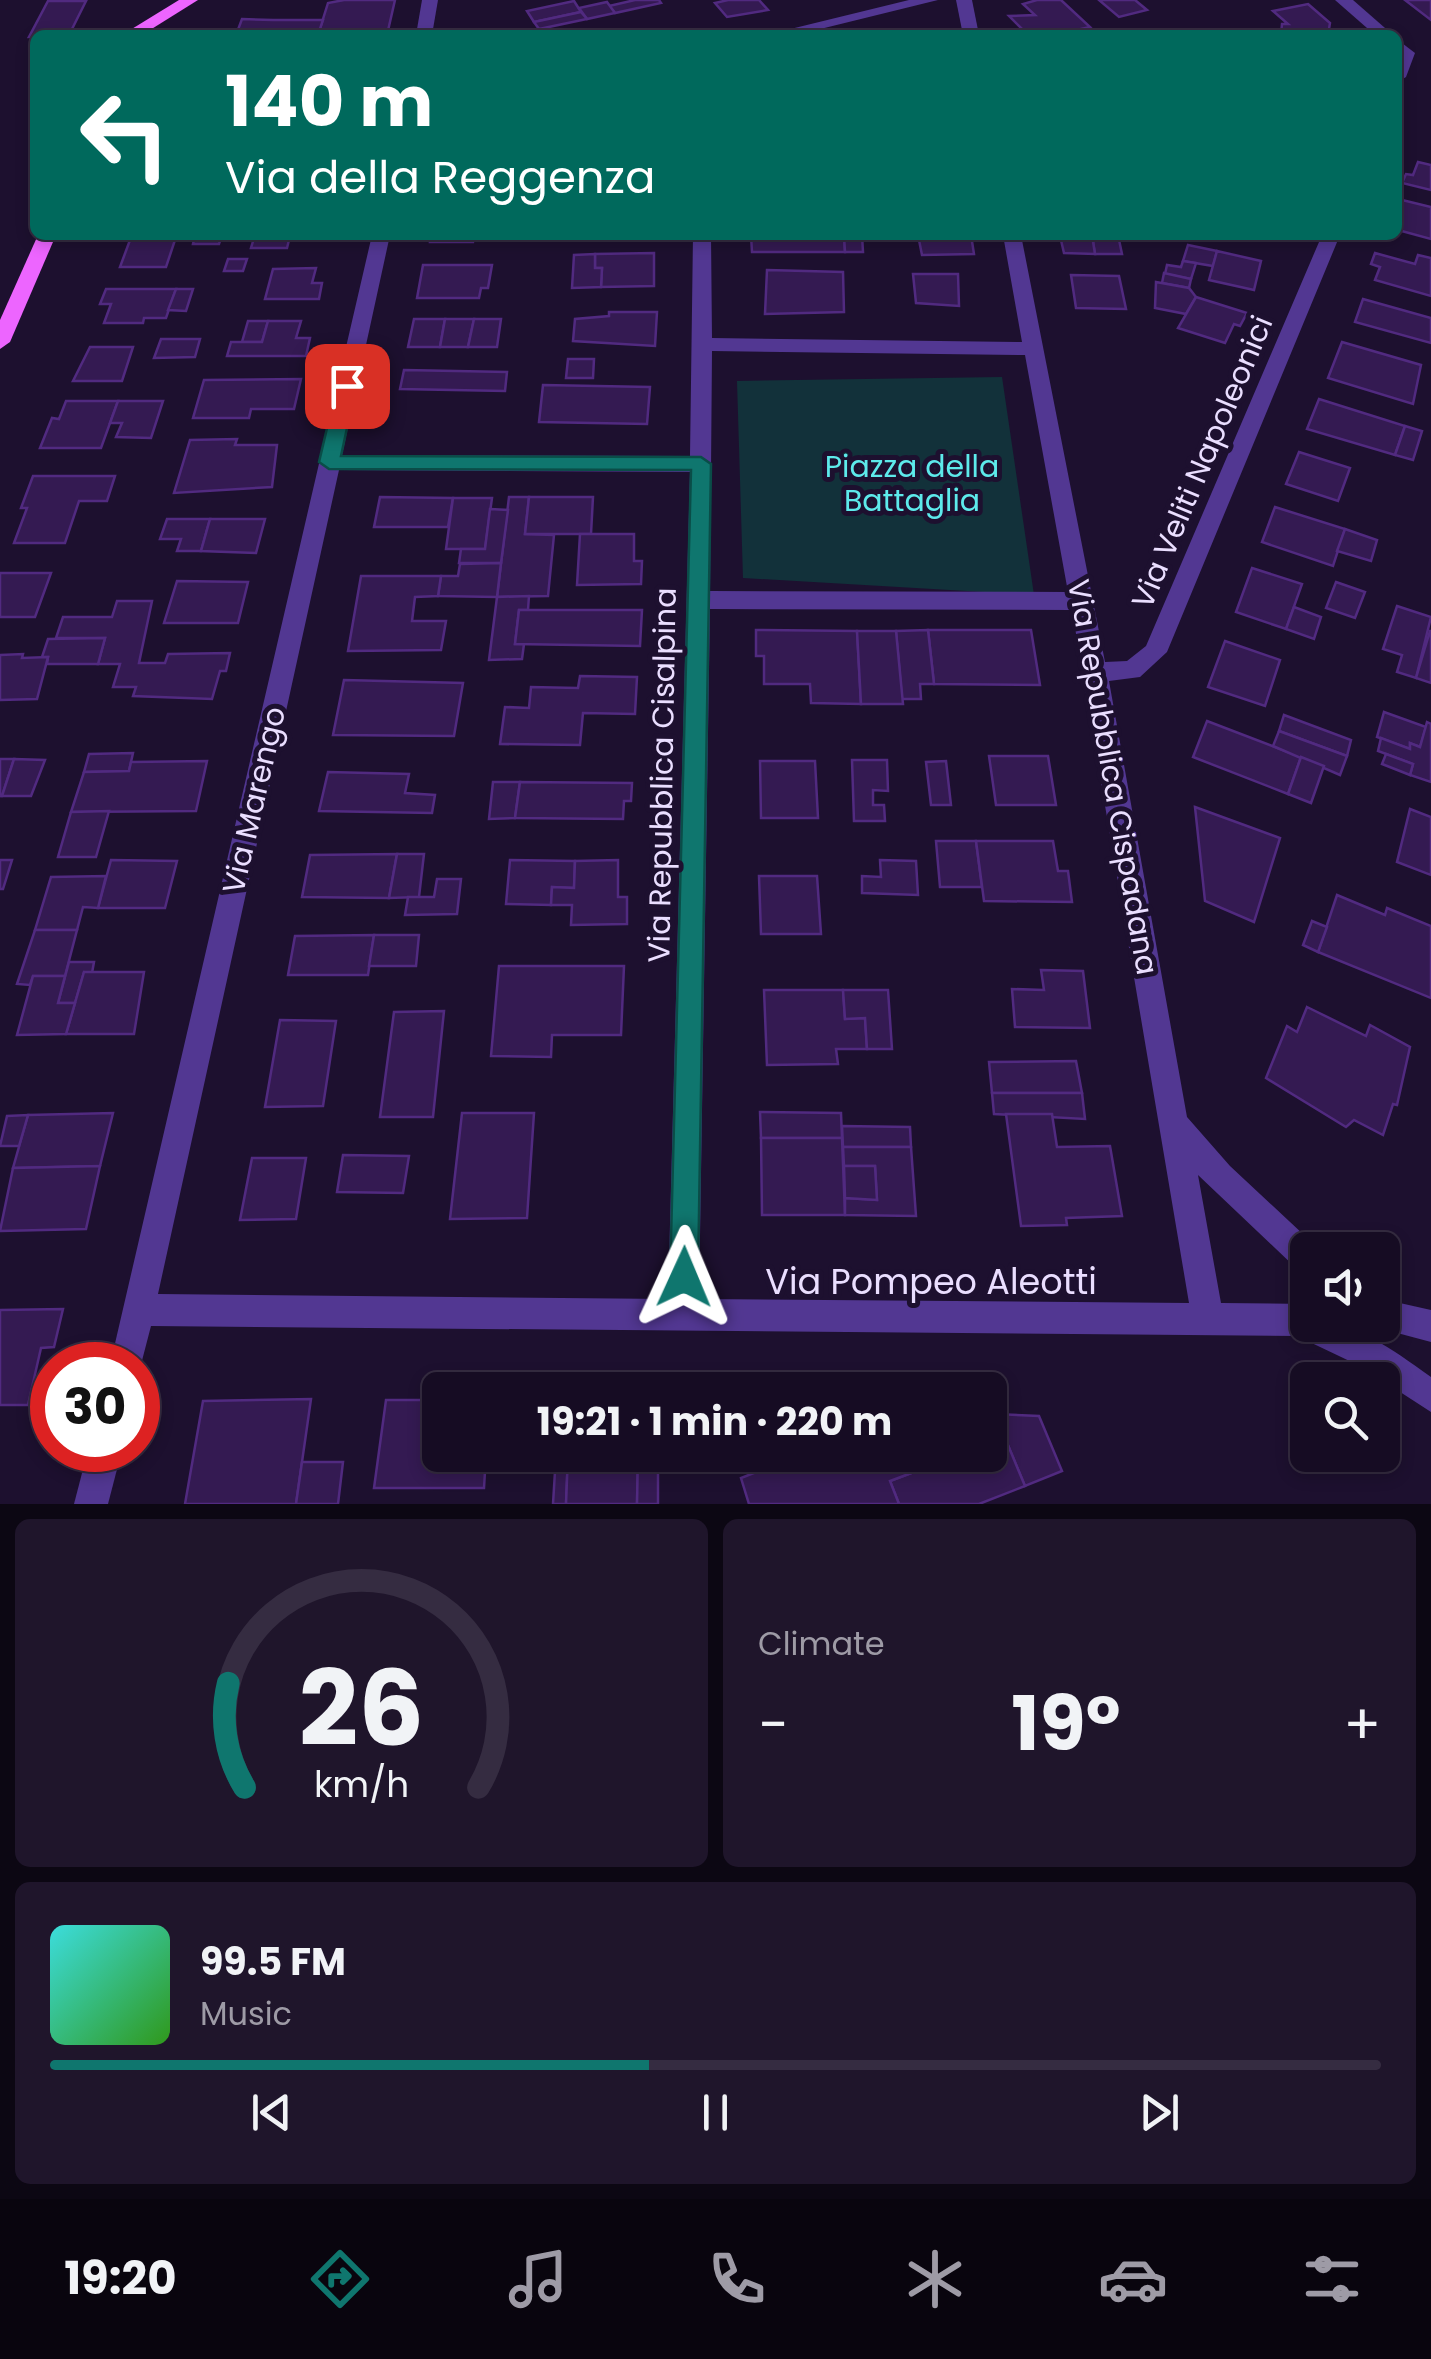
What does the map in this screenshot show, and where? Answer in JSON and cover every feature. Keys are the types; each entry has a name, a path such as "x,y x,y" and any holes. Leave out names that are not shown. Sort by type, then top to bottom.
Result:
{"main road":[{"path":"137,30 190,0"},
{"path":"130,30 142,3"},
{"path":"0,342 45,240"}],"street":[{"path":"425,30 430,0"},
{"path":"796,30 930,0"},
{"path":"964,0 970,30"},
{"path":"1344,0 1379,30"},
{"name":"Via Marengo","path":"132,1342 380,240"},
{"name":"Via Repubblica Cisalpina","path":"683,1316 701,464 702,240"},
{"name":"Via Repubblica Cispadana","path":"1013,240 1096,672 1208,1321"},
{"name":"Via Veliti Napoleonici","path":"1096,672 1132,670 1155,652 1329,240"},
{"path":"700,344 1034,348"},
{"path":"329,462 701,464"},
{"path":"698,600 1082,601"},
{"path":"1174,1124 1219,1177 1290,1242"},
{"name":"Via Pompeo Aleotti","path":"140,1310 1290,1323"},
{"path":"1400,1319 1431,1326"},
{"path":"1343,1342 1431,1396"},
{"path":"91,1504 99,1472"}],"green space":[{"name":"Piazza della Battaglia","path":"1002,377 1034,595 743,578 737,381"}],"building":[{"path":"395,0 388,30 320,30 328,3"},
{"path":"635,0 661,3 615,13 609,6"},
{"path":"759,0 768,10 727,17 715,3"},
{"path":"1061,0 1090,27 1023,30 1009,16 1035,15 1023,4"},
{"path":"1099,0 1135,0 1147,10 1119,17"},
{"path":"1405,0 1431,0 1431,20"},
{"path":"48,1 86,1 72,30 33,30"},
{"path":"574,1 581,12 534,22 527,11"},
{"path":"607,2 615,13 587,19 579,8"},
{"path":"1308,4 1330,23 1329,30 1281,30 1282,24 1288,24 1273,11"},
{"path":"581,12 587,19 539,29 534,22"},
{"path":"242,19 323,20 320,30 238,30"},
{"path":"1418,162 1431,165 1431,190 1402,183 1406,174 1413,175"},
{"path":"1402,200 1431,207 1431,239 1402,231"},
{"path":"130,240 175,240 166,267 120,267"},
{"path":"194,240 220,240 219,244 193,244"},
{"path":"253,240 289,240 287,248 251,248"},
{"path":"430,240 473,240 473,242"},
{"path":"751,240 844,240 845,252 752,252"},
{"path":"844,240 862,240 863,252 845,252"},
{"path":"919,240 972,240 974,254 922,255"},
{"path":"1061,240 1093,240 1095,254 1064,253"},
{"path":"1093,240 1119,240 1122,254 1095,254"},
{"path":"1188,245 1217,251 1213,266 1183,261"},
{"path":"1217,251 1261,261 1254,290 1209,280"},
{"path":"654,253 654,286 601,287 602,268 595,268 595,254"},
{"path":"1375,253 1415,264 1418,255 1431,258 1431,296 1375,280 1380,267 1371,264"},
{"path":"595,254 595,268 602,268 601,287 572,288 574,255"},
{"path":"228,259 247,259 243,271 224,271"},
{"path":"1183,261 1196,263 1191,279 1165,274 1167,265 1181,267"},
{"path":"423,265 492,265 488,288 481,288 479,298 417,298"},
{"path":"316,268 312,283 322,283 319,299 265,299 273,269"},
{"path":"767,270 843,272 844,312 765,314"},
{"path":"1164,273 1191,279 1189,288 1162,283"},
{"path":"913,274 958,274 959,306 916,303"},
{"path":"1071,275 1119,276 1126,309 1076,308"},
{"path":"1156,282 1189,288 1196,297 1186,314 1155,308"},
{"path":"106,289 176,289 166,318 144,318 143,323 104,323 111,304 100,304"},
{"path":"176,289 193,289 186,311 168,310"},
{"path":"1196,297 1247,313 1240,326 1234,324 1225,343 1178,328"},
{"path":"1363,299 1431,318 1431,343 1355,322"},
{"path":"609,312 657,312 655,346 573,341 575,319 609,316"},
{"path":"414,319 445,319 440,347 408,347"},
{"path":"445,319 474,319 468,347 440,347"},
{"path":"474,319 501,319 497,347 468,347"},
{"path":"248,321 268,321 262,342 242,342"},
{"path":"268,321 301,321 296,338 310,338 306,356 227,356 231,342 262,342"},
{"path":"161,339 200,339 195,357 154,358"},
{"path":"1342,342 1421,365 1413,404 1328,378"},
{"path":"90,347 133,347 122,381 73,381"},
{"path":"568,359 594,359 593,378 566,378"},
{"path":"404,370 507,372 505,391 400,389"},
{"path":"301,379 294,409 251,409 249,418 193,418 204,380"},
{"path":"543,385 650,387 647,424 539,422"},
{"path":"1319,399 1405,426 1395,455 1307,429"},
{"path":"66,401 118,401 101,448 40,448 52,418 59,419"},
{"path":"118,401 163,401 151,438 116,437 122,423 110,423"},
{"path":"1405,426 1422,431 1413,460 1395,455"},
{"path":"237,439 235,445 277,445 272,487 174,493 190,440"},
{"path":"1299,452 1350,468 1338,501 1286,484"},
{"path":"33,476 115,476 107,501 79,501 65,543 14,543"},
{"path":"380,497 453,498 448,527 374,527"},
{"path":"509,497 529,497 525,534 554,535 548,596 497,597"},
{"path":"529,497 593,497 591,534 525,534"},
{"path":"453,498 492,498 485,549 446,549"},
{"path":"1275,507 1345,529 1333,566 1262,542"},
{"path":"490,509 508,510 501,563 459,563 461,549 485,549"},
{"path":"167,519 210,519 201,551 177,551 181,539 160,539"},
{"path":"210,519 265,519 256,553 201,551"},
{"path":"1345,529 1377,540 1371,561 1337,551"},
{"path":"580,534 634,534 634,561 642,561 641,584 577,585"},
{"path":"501,563 497,597 438,596 441,576 458,576 460,564"},
{"path":"1252,568 1302,584 1286,629 1236,612"},
{"path":"0,573 51,573 35,617 0,617"},
{"path":"361,576 441,576 438,596 415,597 412,621 446,621 441,650 348,651"},
{"path":"177,581 248,582 238,623 164,623"},
{"path":"1336,582 1365,592 1355,618 1326,608"},
{"path":"529,596 528,610 519,610 515,644 524,644 522,659 489,660 497,597"},
{"path":"117,601 152,601 139,663 165,663 168,654 230,653 212,699 133,696 136,687 113,687 120,664 98,664 105,638 56,638 63,617 112,617"},
{"path":"1397,606 1431,617 1416,678 1397,672 1402,655 1383,649"},
{"path":"1294,607 1321,617 1314,639 1286,629"},
{"path":"519,610 642,610 640,646 515,644"},
{"path":"756,630 857,631 861,704 811,703 810,684 764,684 764,656 756,656"},
{"path":"928,630 1031,630 1040,685 934,684"},
{"path":"928,630 934,684 920,684 921,699 902,699 896,631"},
{"path":"857,631 896,631 903,704 861,704"},
{"path":"1431,631 1431,683 1416,678"},
{"path":"105,638 98,664 47,664 48,657 42,657 48,639"},
{"path":"1225,641 1280,660 1265,706 1208,687"},
{"path":"23,654 22,658 48,657 37,699 0,700 0,655"},
{"path":"580,676 637,677 635,714 583,713 580,745 500,744 505,707 529,708 531,687 578,688"},
{"path":"344,680 463,683 454,736 333,735"},
{"path":"1384,712 1426,727 1420,747 1410,743 1410,749 1377,737"},
{"path":"1284,715 1351,740 1347,756 1279,731"},
{"path":"1207,721 1301,757 1288,794 1193,757"},
{"path":"1427,722 1431,724 1431,782 1410,775 1413,764 1378,751 1381,738 1410,749 1410,743 1420,747"},
{"path":"1279,731 1347,756 1340,775 1273,746"},
{"path":"133,753 129,771 84,772 89,754"},
{"path":"1386,754 1413,764 1410,775 1382,764"},
{"path":"989,756 1048,756 1056,805 996,805"},
{"path":"1301,757 1324,766 1311,803 1288,794"},
{"path":"0,759 14,759 2,796 0,796"},
{"path":"14,759 45,760 31,796 2,796"},
{"path":"852,760 887,760 888,791 873,790 873,805 884,805 885,821 854,821"},
{"path":"207,761 196,811 71,812 84,772 129,771 131,762"},
{"path":"760,761 815,761 818,818 761,818"},
{"path":"946,761 951,805 931,805 926,762"},
{"path":"328,772 409,774 405,793 435,795 432,813 319,811"},
{"path":"493,782 520,782 515,818 489,819"},
{"path":"520,782 632,783 631,801 624,801 623,819 515,818"},
{"path":"1195,807 1280,838 1254,922 1205,901"},
{"path":"1410,809 1431,817 1431,875 1397,862"},
{"path":"109,811 96,857 58,857 71,812"},
{"path":"936,841 976,841 982,887 940,887"},
{"path":"976,841 1053,841 1058,871 1068,871 1072,902 984,901"},
{"path":"397,854 389,898 302,897 310,855"},
{"path":"397,854 424,854 419,897 389,898"},
{"path":"0,860 12,860 3,889 0,889"},
{"path":"111,860 177,861 165,908 98,908"},
{"path":"510,860 575,861 574,888 552,887 551,905 506,904"},
{"path":"618,860 618,897 627,897 627,924 571,925 572,905 551,905 552,887 574,888 575,861"},
{"path":"880,860 916,861 918,895 862,893 862,876 881,877"},
{"path":"106,876 98,908 83,907 77,930 35,930 51,877"},
{"path":"759,876 817,876 821,934 761,934"},
{"path":"437,879 461,879 457,914 405,915 408,897 434,897"},
{"path":"1337,895 1385,915 1387,908 1431,926 1431,998 1318,952"},
{"path":"1312,921 1327,927 1318,952 1303,945"},
{"path":"35,930 77,930 65,976 33,976 30,985 17,984"},
{"path":"374,935 368,975 288,975 295,936"},
{"path":"374,935 419,935 416,966 369,966"},
{"path":"69,962 94,962 92,973 84,972 75,1003 58,1003"},
{"path":"499,966 624,966 621,1035 552,1035 551,1057 491,1056"},
{"path":"1041,970 1083,971 1090,1028 1015,1027 1012,989 1044,990"},
{"path":"84,972 144,972 134,1034 66,1034"},
{"path":"33,976 65,976 58,1003 75,1003 66,1034 17,1035"},
{"path":"764,990 843,990 845,1019 865,1018 867,1049 836,1049 838,1064 767,1065"},
{"path":"843,990 888,990 892,1049 867,1049 865,1018 845,1019"},
{"path":"1307,1007 1366,1036 1370,1025 1410,1047 1397,1105 1393,1104 1383,1135 1354,1120 1346,1127 1266,1078 1287,1026 1297,1032"},
{"path":"444,1011 433,1117 380,1117 394,1012"},
{"path":"280,1020 336,1021 323,1106 265,1107"},
{"path":"1076,1061 1082,1093 992,1093 989,1062"},
{"path":"992,1093 1082,1093 1085,1119 994,1114"},
{"path":"760,1112 841,1113 842,1138 761,1138"},
{"path":"113,1113 100,1166 13,1168 28,1115"},
{"path":"462,1113 534,1113 527,1218 450,1219"},
{"path":"1006,1114 1052,1114 1057,1147 1110,1146 1122,1216 1066,1218 1067,1225 1021,1226"},
{"path":"28,1115 19,1146 0,1146 7,1116"},
{"path":"842,1126 910,1127 911,1147 843,1147"},
{"path":"761,1138 842,1138 845,1215 762,1215"},
{"path":"843,1147 911,1147 916,1216 845,1215 845,1198 877,1200 875,1166 844,1166"},
{"path":"343,1155 409,1156 403,1193 337,1192"},
{"path":"252,1158 306,1158 296,1219 240,1220"},
{"path":"100,1166 86,1229 0,1231 13,1168"},
{"path":"844,1166 875,1166 877,1200 845,1198"},
{"path":"63,1309 55,1342 30,1342 28,1405 0,1405 0,1310"},
{"path":"311,1399 296,1504 185,1504 203,1401"},
{"path":"386,1400 422,1400 422,1472 485,1472 484,1488 374,1488"},
{"path":"1007,1415 1039,1416 1062,1471 1025,1486 1007,1443"},
{"path":"1007,1443 1025,1486 979,1504 899,1504 890,1481 914,1472 1007,1472"},
{"path":"302,1462 343,1462 338,1504 296,1504"},
{"path":"555,1472 567,1472 566,1504 553,1504"},
{"path":"567,1472 638,1472 637,1504 566,1504"},
{"path":"638,1472 658,1472 658,1504 637,1504"},
{"path":"756,1472 914,1472 890,1481 899,1504 749,1504 741,1478"}],"route":[{"path":"347,386 329,462 701,464 684,1277"}]}
